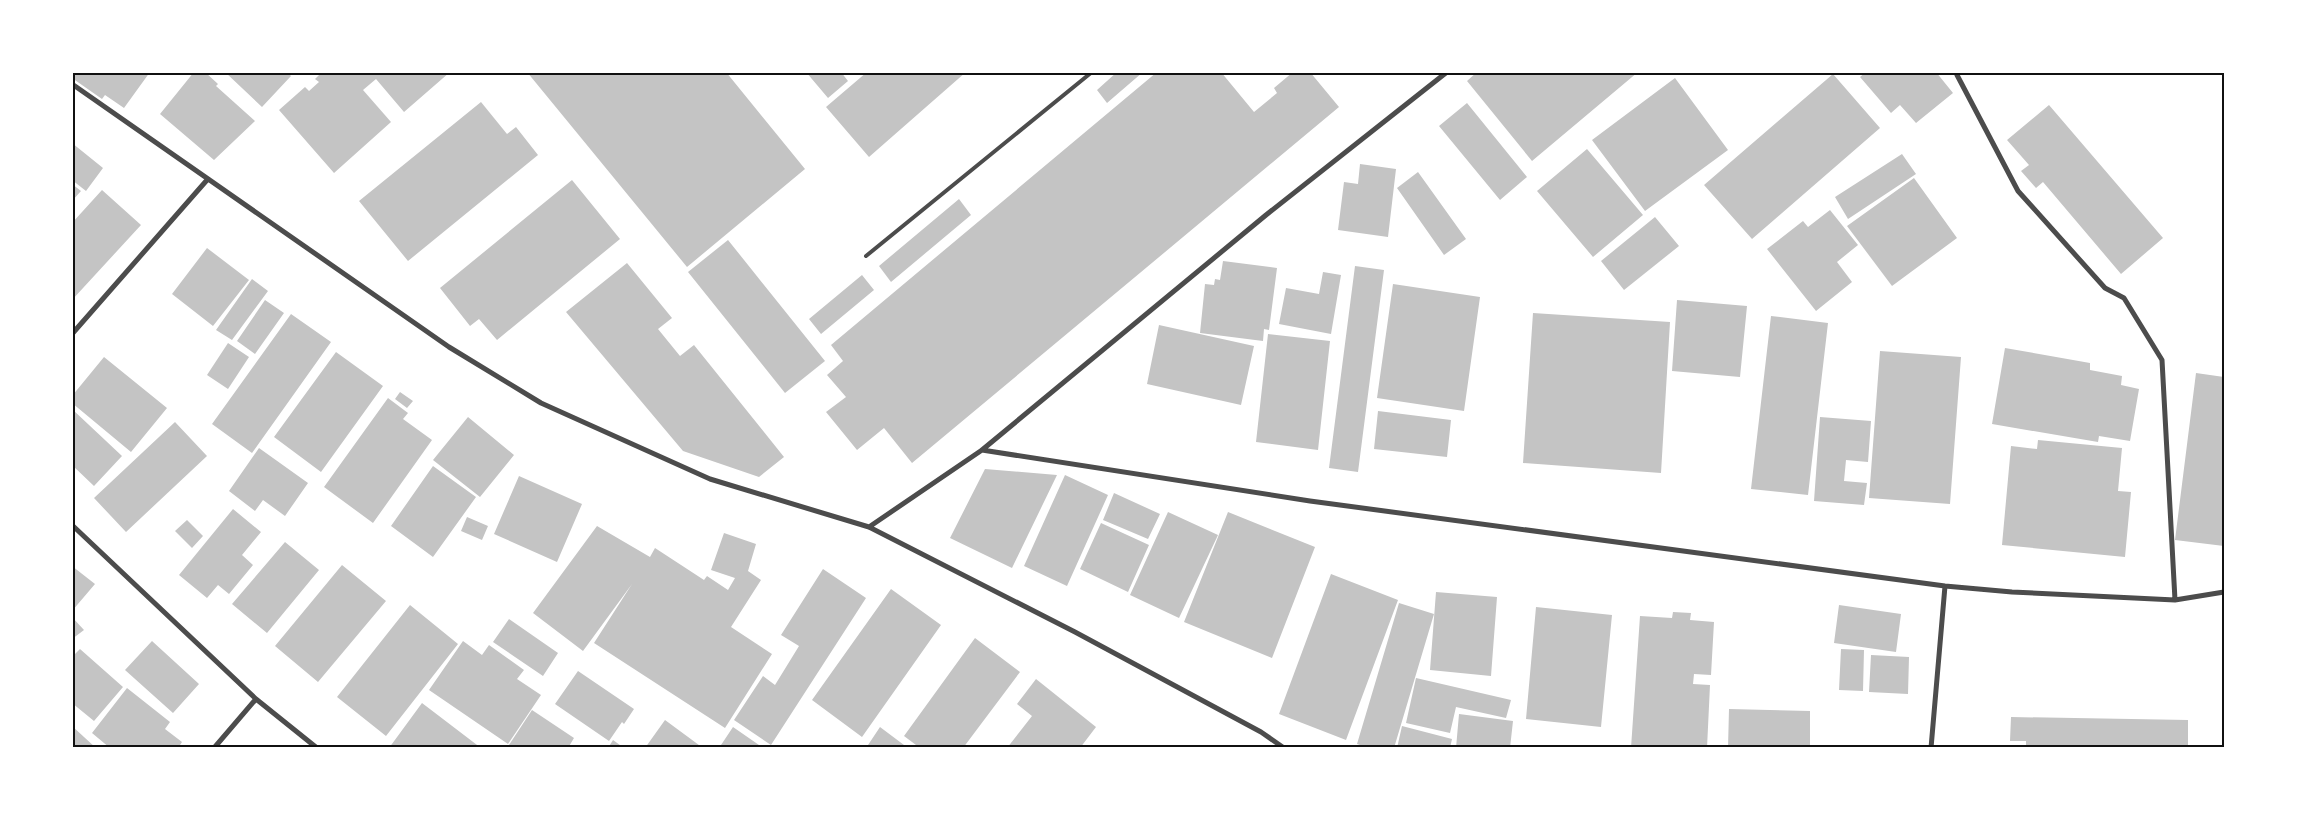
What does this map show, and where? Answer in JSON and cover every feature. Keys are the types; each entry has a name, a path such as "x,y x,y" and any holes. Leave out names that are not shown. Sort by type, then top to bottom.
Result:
{"street":[{"path":"869,527 982,450 1266,215 1447,72"},
{"path":"1957,75 2018,191 2105,288 2124,298 2162,360 2176,600"},
{"path":"72,84 449,347 541,403 710,479 869,527 1076,632 1260,732 1284,748"},
{"path":"72,334 207,180"},
{"path":"982,450 1310,501 1945,586 2012,592 2176,600 2224,592"},
{"path":"72,525 256,700 317,748"},
{"path":"1931,748 1945,586"},
{"path":"214,748 256,700"}],"lane":[{"path":"866,256 1092,72"}],"building":[{"path":"72,72 150,72 124,108 105,95 102,99 72,78"},
{"path":"194,72 205,72 218,84 216,86 255,121 214,160 160,114"},
{"path":"225,72 287,72 291,76 262,107"},
{"path":"322,72 450,72 404,112 376,79 363,90 391,122 334,173 279,110 305,87 309,91 319,82 315,79"},
{"path":"527,72 726,72 805,169 687,267"},
{"path":"806,72 841,72 848,81 828,98"},
{"path":"867,72 966,72 869,157 826,107"},
{"path":"1117,72 1143,72 1107,103 1097,90"},
{"path":"1157,72 1221,72 1254,112 1277,93 1274,88 1293,72 1310,72 1339,107 912,463 884,428 857,450 826,412 846,397 827,375 843,361 831,345"},
{"path":"1477,72 1638,72 1532,161 1467,81"},
{"path":"1866,72 1936,72 1953,93 1916,123 1900,105 1891,113 1860,77"},
{"path":"1833,74 1880,128 1752,239 1704,185"},
{"path":"1675,78 1728,150 1645,211 1592,140"},
{"path":"481,102 507,134 516,127 538,155 408,261 359,201"},
{"path":"1467,103 1527,177 1500,200 1439,126"},
{"path":"2049,105 2163,238 2121,274 2043,182 2036,188 2021,171 2029,165 2007,140"},
{"path":"72,143 103,168 86,191 72,180"},
{"path":"1587,149 1643,215 1593,257 1537,191"},
{"path":"1902,154 1916,174 1848,219 1835,197"},
{"path":"1360,164 1396,169 1388,237 1338,230 1344,182 1358,184"},
{"path":"1418,172 1466,239 1444,255 1397,188"},
{"path":"1914,178 1957,238 1892,286 1847,226"},
{"path":"572,180 620,239 497,340 479,319 470,326 440,288"},
{"path":"72,184 81,191 72,201"},
{"path":"102,190 141,225 72,300 72,223"},
{"path":"959,199 971,215 891,282 879,266"},
{"path":"1830,210 1858,245 1837,262 1852,282 1816,311 1767,249 1803,221 1808,227"},
{"path":"1655,217 1679,246 1624,290 1601,261"},
{"path":"728,240 825,361 785,393 688,272"},
{"path":"207,248 249,280 213,326 172,294"},
{"path":"1223,261 1277,268 1269,330 1264,329 1263,341 1200,333 1205,284 1214,285 1215,279 1220,280"},
{"path":"627,263 672,318 658,329 680,356 694,345 784,457 759,477 683,451 566,312"},
{"path":"1355,266 1384,270 1358,472 1329,468"},
{"path":"1323,272 1341,275 1331,334 1279,324 1286,288 1319,294"},
{"path":"862,275 874,290 821,334 809,319"},
{"path":"252,279 268,291 232,340 216,330"},
{"path":"1393,284 1480,297 1464,411 1377,398"},
{"path":"265,300 284,313 255,354 237,341"},
{"path":"1677,300 1747,306 1740,377 1672,371"},
{"path":"1533,313 1670,322 1661,473 1523,463"},
{"path":"291,314 331,342 252,453 212,424"},
{"path":"1771,316 1828,323 1808,495 1751,489"},
{"path":"1159,325 1254,346 1241,405 1147,384"},
{"path":"1268,334 1330,341 1318,450 1256,442"},
{"path":"228,343 249,357 228,389 207,375"},
{"path":"2005,348 2090,363 2090,370 2122,376 2121,385 2139,389 2130,441 2099,436 2098,442 1992,424"},
{"path":"1880,351 1961,357 1950,504 1869,498"},
{"path":"336,352 383,386 321,472 274,437"},
{"path":"104,357 167,408 131,452 72,403 72,396"},
{"path":"2196,373 2224,377 2224,546 2175,540"},
{"path":"400,392 413,401 407,408 395,399"},
{"path":"388,398 408,413 403,419 432,440 373,523 324,487"},
{"path":"72,409 122,456 94,486 72,465"},
{"path":"1378,411 1451,420 1447,457 1374,449"},
{"path":"468,417 514,455 480,497 433,460"},
{"path":"1820,417 1871,421 1868,462 1846,460 1844,481 1867,483 1864,505 1814,501"},
{"path":"175,422 207,456 126,532 94,498"},
{"path":"2038,440 2122,448 2118,491 2131,492 2125,557 2002,545 2011,446 2037,449"},
{"path":"259,448 308,483 285,516 263,500 255,511 229,491"},
{"path":"433,466 476,497 433,557 391,526"},
{"path":"985,469 1057,475 1012,568 950,538"},
{"path":"1065,475 1108,495 1067,586 1024,566"},
{"path":"519,476 582,504 557,562 494,534"},
{"path":"1114,493 1160,514 1148,539 1103,520"},
{"path":"233,509 261,532 242,555 253,565 229,594 218,585 207,598 179,575"},
{"path":"1168,512 1218,535 1179,618 1130,595"},
{"path":"1228,512 1315,547 1272,658 1184,622"},
{"path":"467,517 488,526 482,540 461,531"},
{"path":"187,520 203,536 192,548 175,531"},
{"path":"1101,523 1149,545 1128,592 1080,569"},
{"path":"597,526 650,557 655,548 704,580 707,576 728,590 735,578 711,570 724,533 756,544 748,571 761,580 731,627 772,654 725,728 594,643 632,584 583,651 533,613"},
{"path":"285,542 319,570 267,633 232,604"},
{"path":"342,565 386,601 318,682 275,646"},
{"path":"72,566 95,584 72,611"},
{"path":"823,569 866,598 771,745 734,720 763,676 775,685 799,646 781,635"},
{"path":"1331,574 1398,600 1346,740 1279,714"},
{"path":"891,589 941,625 862,737 812,700"},
{"path":"1436,592 1497,597 1491,676 1430,670"},
{"path":"1399,603 1434,614 1394,748 1369,748 1357,744"},
{"path":"410,605 458,644 386,736 337,697"},
{"path":"1839,605 1901,614 1896,652 1834,643"},
{"path":"1536,607 1612,615 1601,727 1526,719"},
{"path":"1673,612 1691,613 1690,620 1714,622 1711,675 1694,674 1693,684 1710,685 1707,748 1631,748 1640,616 1672,618"},
{"path":"72,617 84,630 72,639"},
{"path":"509,619 558,653 543,676 493,642"},
{"path":"975,638 1020,672 963,748 920,748 904,736"},
{"path":"152,641 199,684 173,713 125,670"},
{"path":"463,641 482,655 489,645 524,670 517,679 541,695 508,744 429,690"},
{"path":"80,649 123,687 94,721 72,703 72,657"},
{"path":"1841,649 1864,650 1863,691 1839,690"},
{"path":"1871,655 1909,657 1908,694 1869,692"},
{"path":"578,671 634,709 609,741 555,704"},
{"path":"1416,678 1511,700 1506,718 1456,707 1450,733 1406,723"},
{"path":"1036,679 1096,727 1080,748 1007,748 1032,716 1017,704"},
{"path":"127,688 170,722 165,729 182,742 178,748 110,748 92,733"},
{"path":"422,703 481,748 389,748"},
{"path":"1729,709 1810,711 1810,748 1728,748"},
{"path":"532,710 574,738 568,748 507,748"},
{"path":"1459,714 1513,721 1510,748 1456,748"},
{"path":"2011,717 2188,720 2188,748 2026,748 2026,741 2010,741"},
{"path":"665,720 703,748 645,748"},
{"path":"72,726 96,748 72,748"},
{"path":"1402,726 1452,739 1450,748 1397,748"},
{"path":"733,727 759,745 758,748 719,748"},
{"path":"880,727 908,748 866,748"},
{"path":"613,740 624,748 608,748"}]}
